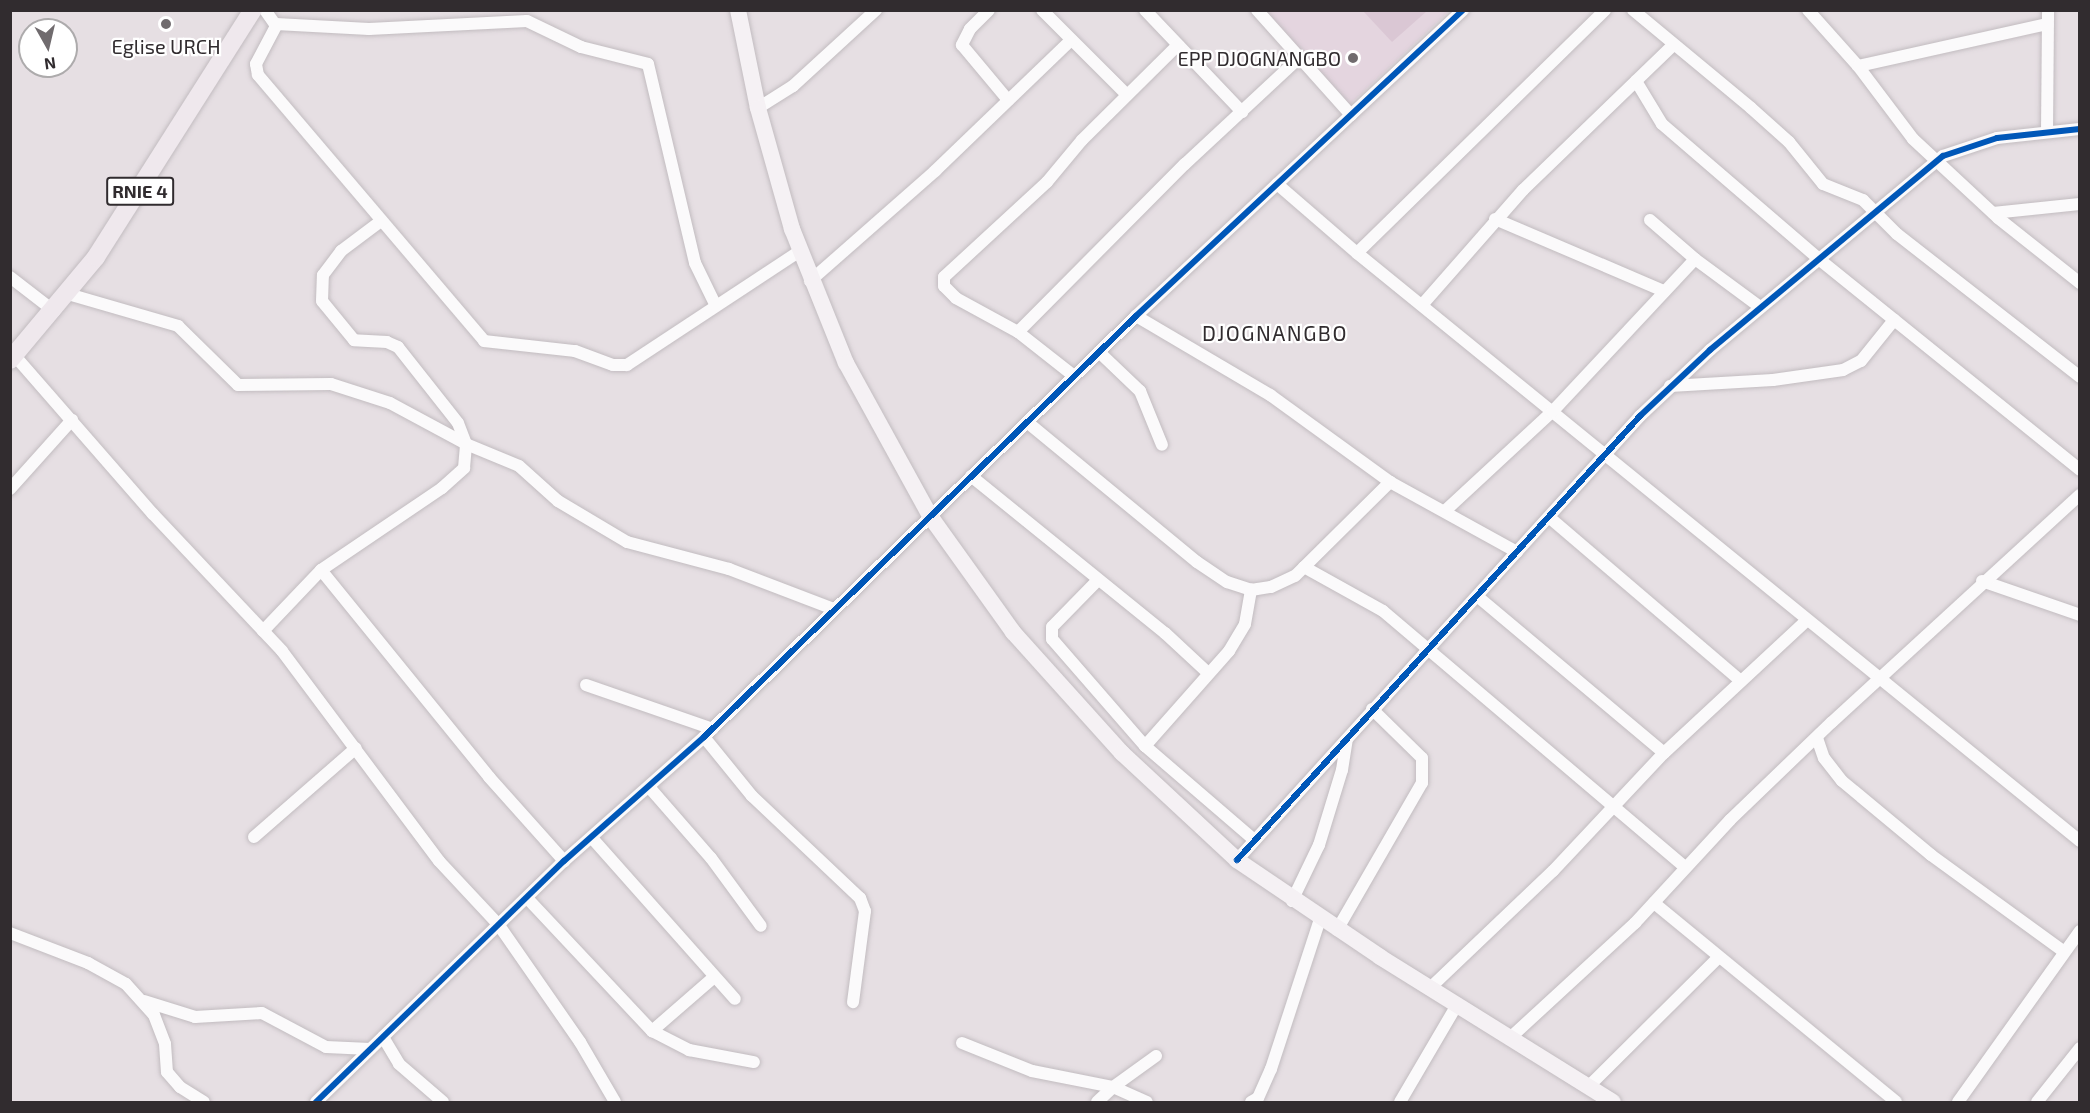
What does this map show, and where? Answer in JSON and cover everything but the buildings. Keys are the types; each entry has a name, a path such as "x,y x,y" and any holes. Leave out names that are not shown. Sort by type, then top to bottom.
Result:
{"main road":[{"name":"RNIE 4","path":"13,358 68,294 198,102 253,10"},
{"path":"738,10 758,108 810,281 870,411 930,516 1013,632 1069,697 1122,753 1237,860 1320,919 1589,1086 1605,1100"}],"street":[{"path":"265,10 276,24 369,29 516,19 534,22 581,47 648,64 695,263 715,304"},
{"path":"758,108 794,86 876,10"},
{"path":"989,10 970,29 962,45 1008,100"},
{"path":"1042,10 1127,95"},
{"path":"1145,10 1242,112"},
{"path":"1257,10 1351,115"},
{"path":"316,1102 564,861 709,733 1136,316 1463,10"},
{"path":"1357,253 1605,10"},
{"path":"1633,10 1789,142 1823,184 1858,196 1965,289 2077,372"},
{"path":"1808,10 1858,66 1898,122 1936,162 1993,213 2079,283"},
{"path":"2048,10 2048,132"},
{"path":"276,24 256,64 258,75 352,182 457,313 488,342 575,351 624,365 800,251"},
{"path":"1858,66 2048,24"},
{"path":"810,281 1071,40"},
{"path":"1074,376 1018,332 956,298 944,286 944,277 1047,182 1127,95 1178,45"},
{"path":"1422,305 1495,219 1673,45"},
{"path":"1018,332 1299,58"},
{"path":"1636,81 1662,123 1820,260 2079,471"},
{"path":"1237,860 1253,839 1670,386 1760,307 1952,150 1974,143 2079,129"},
{"path":"1277,184 1357,253 2079,841"},
{"path":"1993,213 2079,204"},
{"path":"1495,219 1664,291"},
{"path":"1650,220 1695,259 1760,307"},
{"path":"263,631 321,570 462,472 466,444 453,414 398,347 387,342 354,340 322,301 323,275 335,259 381,221"},
{"path":"1446,510 1552,412 1695,259"},
{"path":"10,277 54,310"},
{"path":"68,294 178,327 238,385 307,382 354,389 428,421 466,444 519,466 558,501 627,542 729,569 834,609"},
{"path":"1136,316 1270,396 1390,482 1446,510 1517,552"},
{"path":"1670,386 1773,380 1844,370 1861,361 1894,320"},
{"path":"1099,352 1140,391 1162,445"},
{"path":"13,358 72,420 143,503 263,631 356,748 440,861 498,924 580,1042 615,1102"},
{"path":"10,489 72,420"},
{"path":"1027,422 1197,562 1227,582 1251,590 1286,581 1305,567 1390,482"},
{"path":"972,476 1097,581 1165,633 1208,673"},
{"path":"1510,1038 1654,903 1685,867 1817,738 1982,581 2079,495"},
{"path":"1550,518 1740,680"},
{"path":"1305,567 1383,611 1429,647 1685,867"},
{"path":"321,570 489,777 564,861"},
{"path":"1097,581 1052,627 1052,639 1145,746 1253,839"},
{"path":"1982,581 2078,611"},
{"path":"1145,746 1239,636 1251,590"},
{"path":"1477,596 1664,753"},
{"path":"1430,988 1615,807 1664,753 1807,620"},
{"path":"586,685 709,733 752,796 860,898 865,911 853,1002"},
{"path":"1337,930 1422,783 1422,758 1372,709"},
{"path":"1292,900 1319,845 1342,770 1348,737"},
{"path":"1817,738 1824,758 1842,781 1931,855 2063,951"},
{"path":"254,837 356,748"},
{"path":"649,787 711,858 761,926"},
{"path":"592,838 713,978 735,999"},
{"path":"527,898 652,1030 689,1050 754,1062"},
{"path":"1654,903 1896,1102"},
{"path":"1251,1102 1258,1098 1271,1069 1320,919"},
{"path":"1958,1102 2079,931"},
{"path":"10,933 88,963 126,984 144,1000 164,1040 167,1072 180,1087 204,1102"},
{"path":"1589,1086 1719,957"},
{"path":"652,1030 713,978"},
{"path":"144,1000 195,1017 262,1013 326,1047 370,1049"},
{"path":"1400,1102 1458,1005"},
{"path":"383,1037 399,1064 443,1102"},
{"path":"962,1043 1032,1071 1113,1087 1147,1102"},
{"path":"2037,1102 2079,1048"},
{"path":"1097,1102 1113,1087 1156,1056"}],"shaded area":[{"name":"EPP DJOGNANGBO","path":"1264,11 1449,11 1349,105"},
{"path":"1363,11 1427,11 1392,42"}],"cycle path":[{"path":"316,1102 564,861 704,737 1136,316 1463,10"},
{"path":"1237,860 1640,416 1710,350 1943,156 1997,138 2080,129"}],"place":[{"name":"Eglise URCH","path":"166,24"},
{"name":"EPP DJOGNANGBO","path":"1353,58"}],"district":[{"name":"DJOGNANGBO","path":"1275,333"}]}
